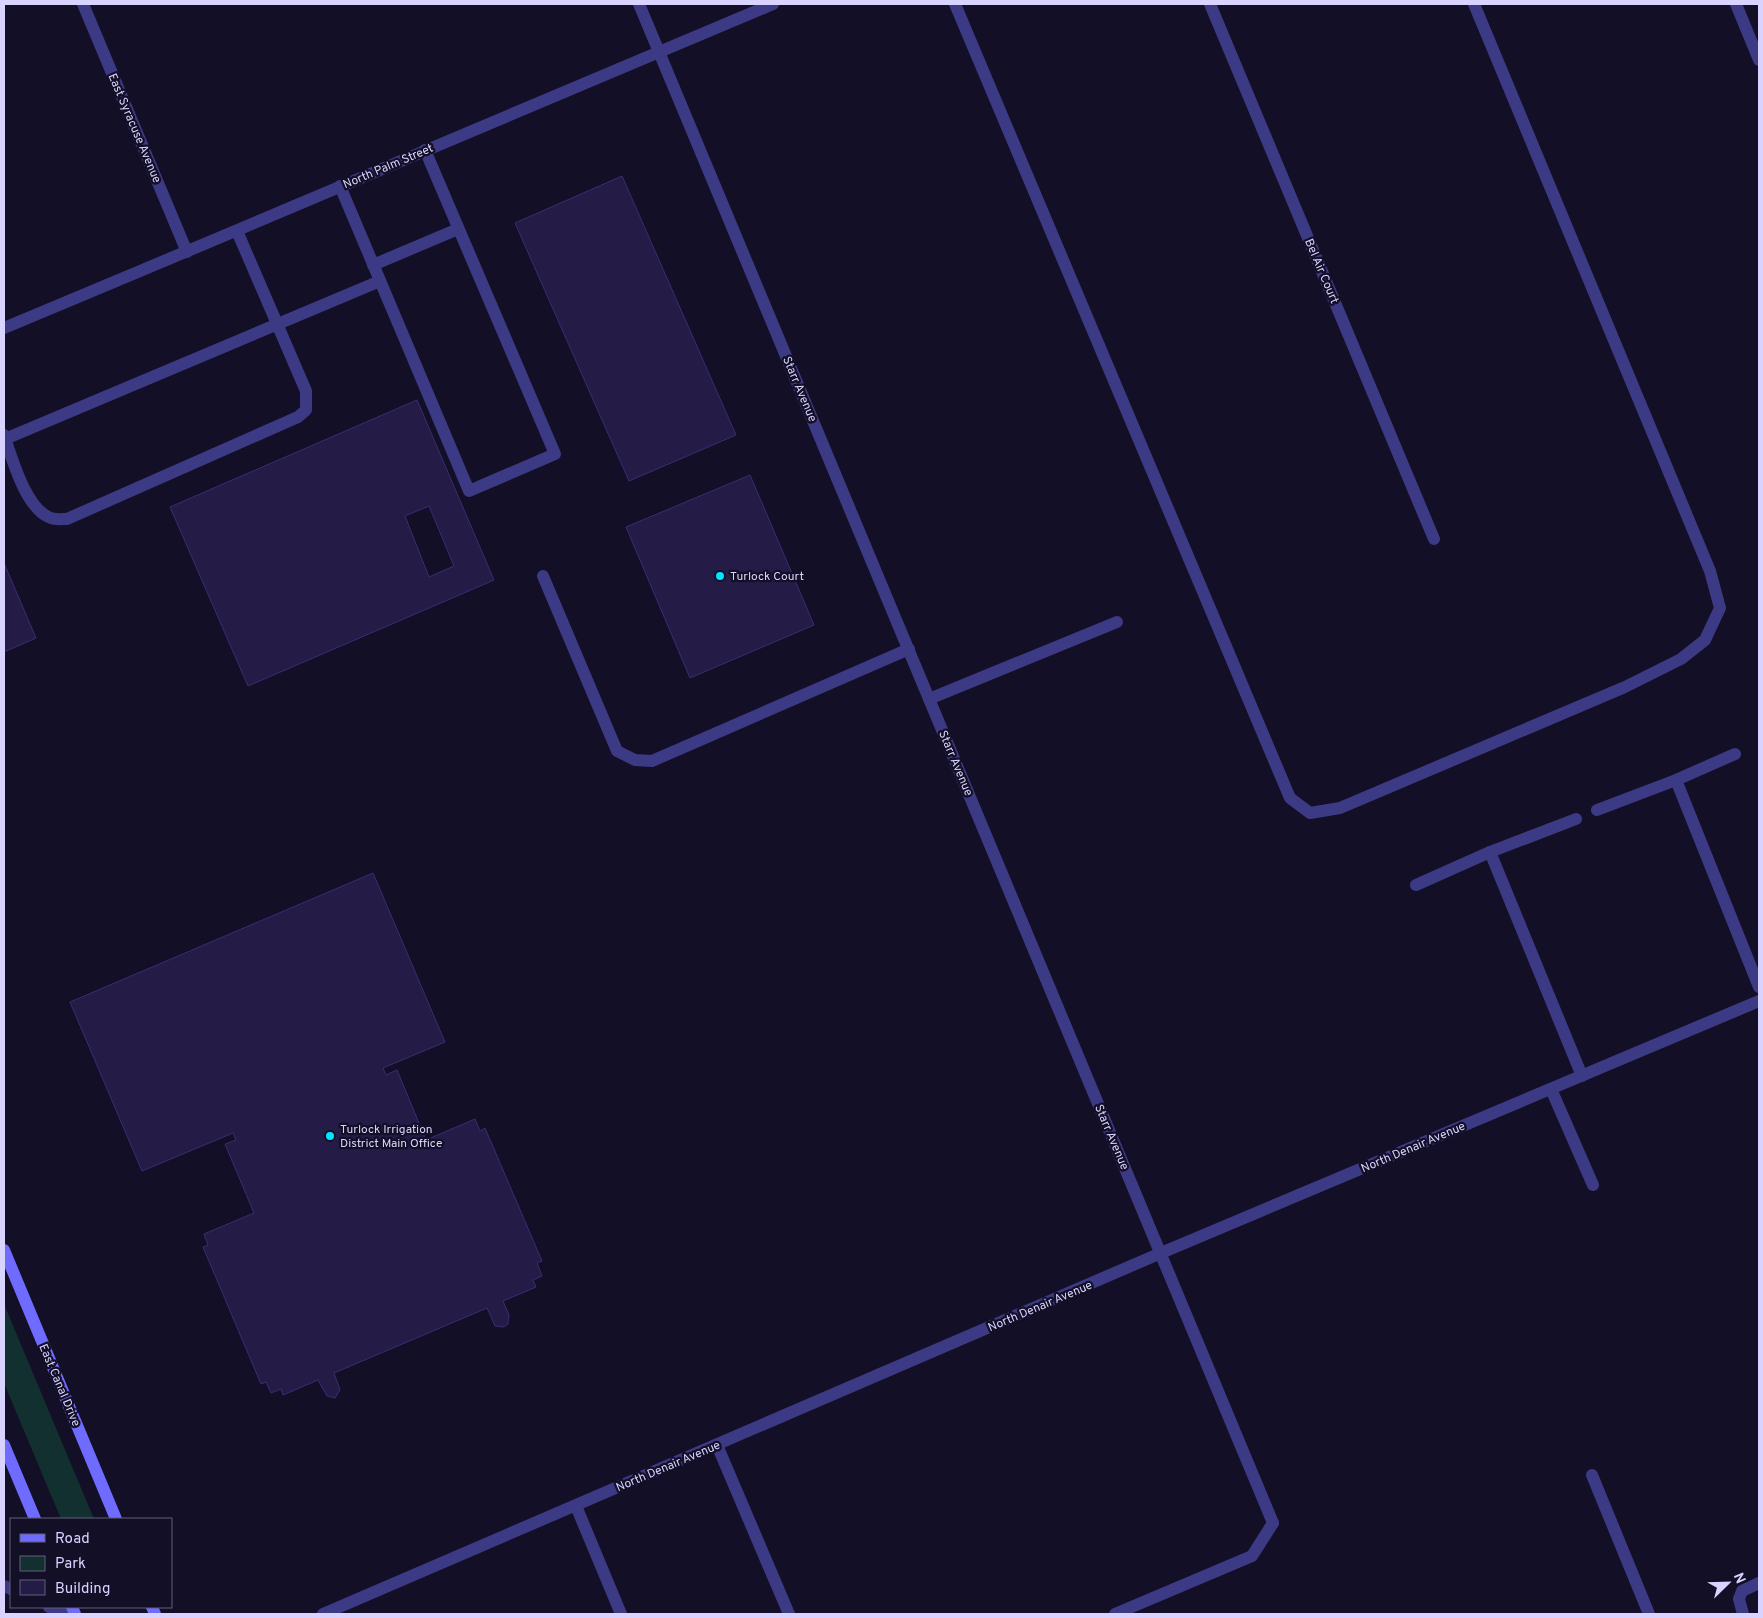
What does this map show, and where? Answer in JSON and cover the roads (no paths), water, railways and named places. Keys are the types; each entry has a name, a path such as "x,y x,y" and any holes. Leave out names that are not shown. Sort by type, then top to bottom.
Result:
{"main road":[{"name":"East Canal Drive","path":"4,1250 116,1518"},
{"path":"4,1445 35,1518"}],"street":[{"name":"East Syracuse Avenue","path":"83,4 187,252"},
{"name":"Starr Avenue","path":"639,4 1273,1523 1252,1556 1115,1614"},
{"name":"North Palm Street","path":"4,328 774,4"},
{"path":"956,4 1290,798 1310,814 1340,808 1625,687 1682,659 1705,640 1720,608 1710,571 1474,4"},
{"name":"Bel Air Court","path":"1210,4 1434,539"},
{"path":"1736,4 1759,60"},
{"path":"340,186 469,491 555,454 425,150"},
{"path":"374,265 458,229"},
{"path":"237,231 278,325 306,391 306,410 298,417 67,519 51,518 34,507 18,476 4,437 278,325 380,281"},
{"path":"543,576 617,751 635,760 652,760 909,649"},
{"path":"929,699 1117,622"},
{"path":"1597,810 1676,780 1735,754"},
{"path":"1676,780 1759,987"},
{"path":"1416,885 1490,852 1576,819"},
{"path":"1490,852 1582,1076"},
{"name":"North Denair Avenue","path":"323,1614 1161,1253 1759,1001"},
{"path":"1551,1089 1593,1184"},
{"path":"717,1445 789,1614"},
{"path":"1592,1475 1650,1614"},
{"path":"576,1506 621,1614"},
{"path":"1743,1614 1739,1599 1742,1591 1759,1583"},
{"path":"51,1608 65,1614"}],"place":[{"name":"Turlock Court","path":"720,576"},
{"name":"Turlock Irrigation District Main Office","path":"330,1136"}]}
